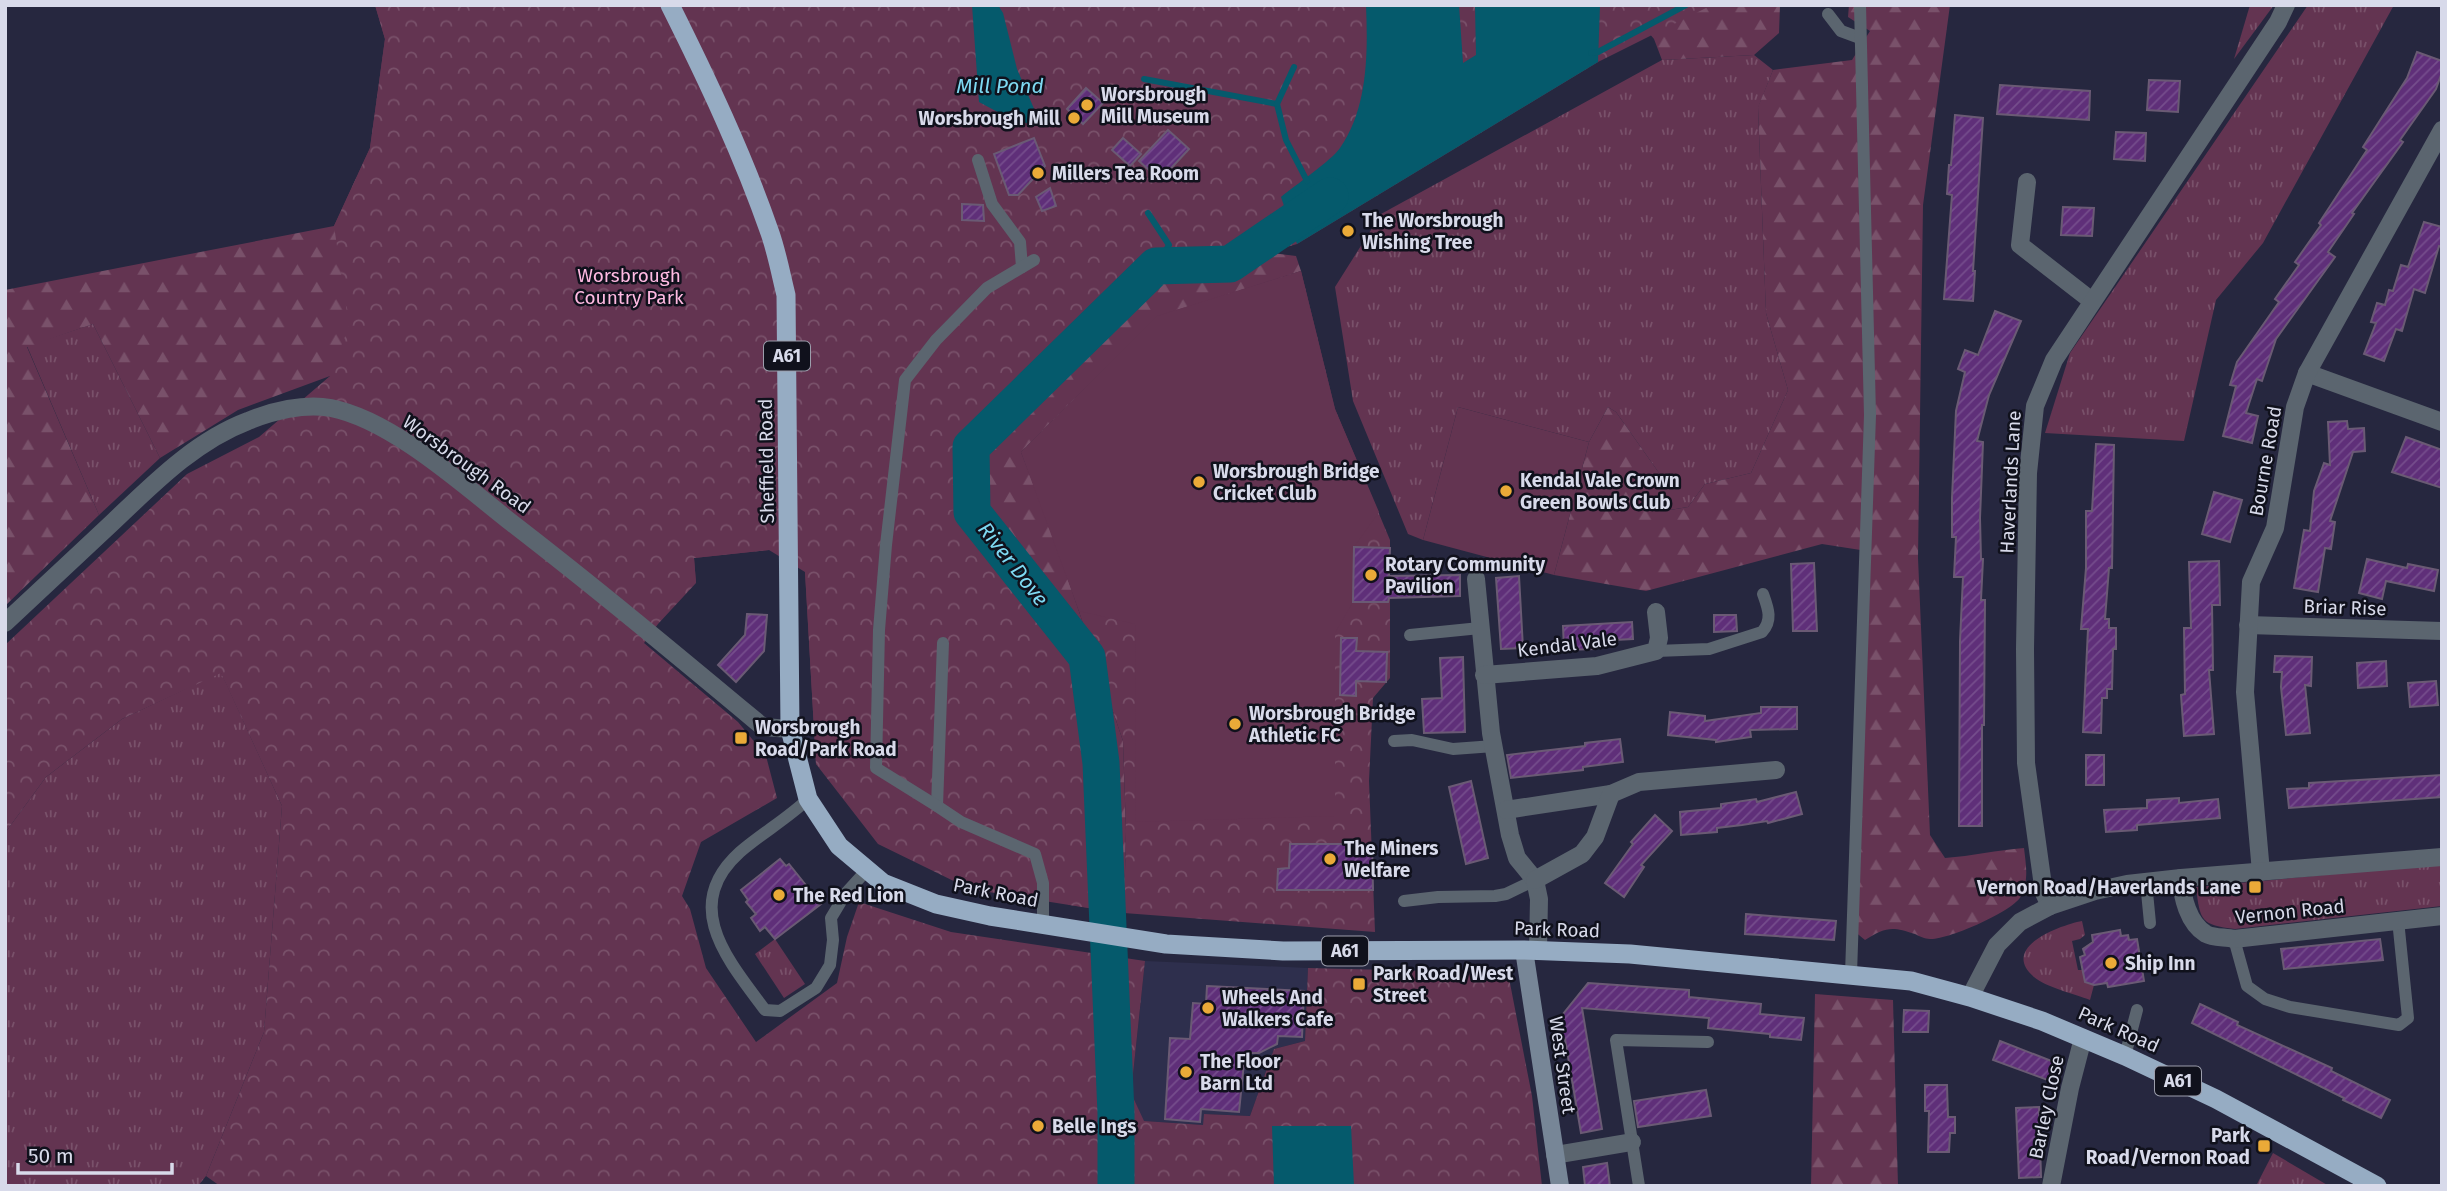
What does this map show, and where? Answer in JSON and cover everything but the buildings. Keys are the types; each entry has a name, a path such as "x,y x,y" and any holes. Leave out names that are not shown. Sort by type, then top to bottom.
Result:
{"highway":[{"name":"Sheffield Road","path":"670,5 698,60 749,176 771,235 786,295 790,729"},
{"name":"Park Road","path":"790,729 808,799 839,846 883,883 936,904 989,916 1166,944 1283,951 1531,950 1630,954 1911,981 2042,1021 2124,1056 2216,1100 2377,1186"}],"main road":[{"name":"West Street","path":"1531,950 1560,1186"}],"street":[{"name":"Haverlands Lane","path":"2050,906 2044,893 2026,762 2028,473 2035,407 2054,360 2278,22 2286,5"},
{"name":"Bourne Road","path":"2261,872 2245,692 2251,582 2275,528 2295,407 2307,373 2442,130"},
{"path":"2027,182 2020,245 2092,301"},
{"path":"2307,373 2442,422"},
{"name":"Worsbrough Road","path":"5,623 155,482 192,452 223,432 248,421 279,411 329,407 352,414 403,441 468,488 608,598 763,727 790,729"},
{"path":"1476,579 1484,675 1506,810 1517,858 1535,880 1539,898 1531,950"},
{"path":"1656,612 1659,638 1656,651"},
{"name":"Briar Rise","path":"2248,625 2442,631"},
{"name":"Kendal Vale","path":"1484,675 1597,666 1656,651"},
{"path":"1506,810 1611,794 1639,782 1776,769"},
{"path":"1535,880 1582,854 1595,837 1611,794"},
{"name":"Vernon Road","path":"1970,997 1997,945 2020,922 2050,906 2095,891 2181,878 2442,857"},
{"name":"Vernon Road","path":"2181,878 2192,921 2207,934 2234,939 2442,916"},
{"name":"Barley Close","path":"2051,1186 2070,1088 2083,1038"},
{"path":"1555,1155 1632,1142"}],"lane":[{"path":"1851,974 1870,415 1860,5"},
{"path":"1828,14 1841,31 1860,38"},
{"path":"978,160 992,204 1020,242 1028,263 987,288 936,340 905,380 879,630 877,768 961,822 1035,854 1043,883 1042,924"},
{"path":"1656,651 1709,649 1762,632 1768,625 1769,610 1763,594"},
{"path":"1410,635 1480,628"},
{"path":"937,806 943,643"},
{"path":"1394,741 1412,740 1453,749 1493,739"},
{"path":"808,799 790,816 741,852 721,872 711,894 717,939 765,1010 780,1012 816,988 830,965 833,940 831,918 846,893 866,871"},
{"path":"1404,901 1438,897 1495,896 1506,894 1535,880"},
{"path":"2146,882 2150,923"},
{"path":"2234,939 2247,986 2265,999 2290,1007 2399,1025 2408,1018 2398,920"},
{"path":"2124,1056 2137,1010"},
{"path":"1639,1186 1616,1040 1708,1042"}],"shaded area":[{"path":"1145,961 1308,968 1305,1041 1274,1049 1250,1116 1205,1114 1203,1125 1143,1121 1131,1093"}],"green space":[{"path":"375,5 769,550 694,558 696,583 330,376 238,410 160,458 93,324 27,347 99,515 5,606 5,290 334,226 370,148 385,39"},
{"name":"Worsbrough Country Park","path":"375,5 1712,5 1598,62 1297,244 1230,264 1155,266 971,447 941,509 972,512 1087,657 1101,763 1107,911 970,889 878,844 816,764 805,572 769,550 694,558 696,583 644,643 738,722 766,756 777,798 701,842 682,896 690,909 706,968 756,1042 837,983 847,937 859,902 951,932 1145,961 1131,1093 1144,1121 1203,1125 1204,1114 1250,1116 1274,1049 1305,1041 1308,968 1508,973 1532,1096 1542,1186 220,1186 206,1176 264,1032 282,806 221,673 122,719 46,777 5,833 5,645 187,474 259,437 330,376 349,326 334,226 370,148 385,39"},
{"path":"1636,5 1780,5 1779,33 1754,55 1662,60 1654,39 1629,9"},
{"path":"1849,5 1950,5 1923,205 1918,558 1930,835 1945,858 2024,848 2026,867 2024,890 2016,902 1980,923 1951,935 1930,939 1894,929 1878,932 1865,940 1854,931 1867,551 1822,544 1646,591 1554,575 1589,442 1608,407 1616,412 1664,480 1664,511 1688,507 1705,484 1751,473 1788,390 1766,313 1758,107 1773,70 1852,60 1870,31 1848,17"},
{"path":"2250,5 2274,5 2234,59"},
{"path":"2308,5 2394,5 2263,243 2216,300 2184,441 2045,433 2070,353"},
{"path":"1754,55 1773,70 1758,108 1766,313 1788,390 1751,473 1705,484 1688,507 1663,511 1664,480 1616,412 1608,407 1589,442 1458,407 1423,540 1408,534 1353,401 1335,287 1381,214 1662,60"},
{"path":"1142,246 1249,250 1296,256 1301,271 1157,317 1021,452 1053,535 1123,741 1126,831 1124,913 1070,905 876,816 816,764 805,571"},
{"path":"1301,271 1335,409 1390,540 1390,678 1373,698 1369,781 1375,932 1124,913 1126,831 1123,741 1053,535 1021,452 1157,316"},
{"name":"Worsbrough Bridge Cricket Club","path":"1301,271 1335,409 1379,512 1354,547 1353,602 1335,633 1335,816 1136,822 1135,624 1079,611 1021,452 1157,316"},
{"path":"93,324 160,458 99,515 27,346"},
{"name":"Kendal Vale Crown Green Bowls Club","path":"1458,407 1589,442 1554,575 1423,540"},
{"path":"221,672 282,806 264,1032 206,1176 198,1186 5,1186 5,833 46,777 122,719"},
{"path":"2442,864 2442,906 2235,929 2215,926 2204,919 2196,887"},
{"path":"2082,921 2085,935 2072,941 2078,970 2083,970 2085,982 2094,985 2090,1000 2039,981 2025,966 2024,956 2028,947 2037,939 2061,927"},
{"path":"775,939 805,984 784,998 755,954"},
{"path":"1815,994 1893,1000 1898,1186 1811,1186"},
{"path":"2273,1153 2329,1186 2256,1186"}],"water":[{"name":"Mill Pond","path":"972,5 998,5 1003,13 1017,69 1041,119 1036,126 1007,117 979,102"},
{"path":"1366,5 1459,5 1463,63 1476,55 1475,5 1600,5 1598,62 1297,244 1281,197 1335,153 1349,132 1356,116 1364,79"},
{"path":"1272,1126 1351,1126 1354,1186 1274,1186"}],"waterway":[{"path":"1591,53 1598,52 1686,5"},
{"path":"1277,104 1294,67"},
{"path":"1144,79 1277,104 1286,140 1307,181"},
{"name":"River Dove","path":"1116,1186 1116,1113 1101,763 1087,657 972,512 971,447 1156,266 1230,264 1330,196"},
{"path":"1148,213 1169,245 1156,266"}],"place":[{"name":"Worsbrough Mill Museum","path":"1087,105"},
{"name":"Worsbrough Mill","path":"1074,118"},
{"name":"Millers Tea Room","path":"1038,173"},
{"name":"The Worsbrough Wishing Tree","path":"1348,231"},
{"name":"Worsbrough Bridge Cricket Club","path":"1199,482"},
{"name":"Kendal Vale Crown Green Bowls Club","path":"1506,491"},
{"name":"Rotary Community Pavilion","path":"1371,575"},
{"name":"Worsbrough Bridge Athletic FC","path":"1235,724"},
{"name":"Worsbrough Road/Park Road","path":"741,738"},
{"name":"The Miners Welfare","path":"1330,859"},
{"name":"Vernon Road/Haverlands Lane","path":"2255,887"},
{"name":"The Red Lion","path":"779,895"},
{"name":"Ship Inn","path":"2111,963"},
{"name":"Park Road/West Street","path":"1359,984"},
{"name":"Wheels And Walkers Cafe","path":"1208,1008"},
{"name":"The Floor Barn Ltd","path":"1186,1072"},
{"name":"Belle Ings","path":"1038,1126"},
{"name":"Park Road/Vernon Road","path":"2264,1146"}]}
